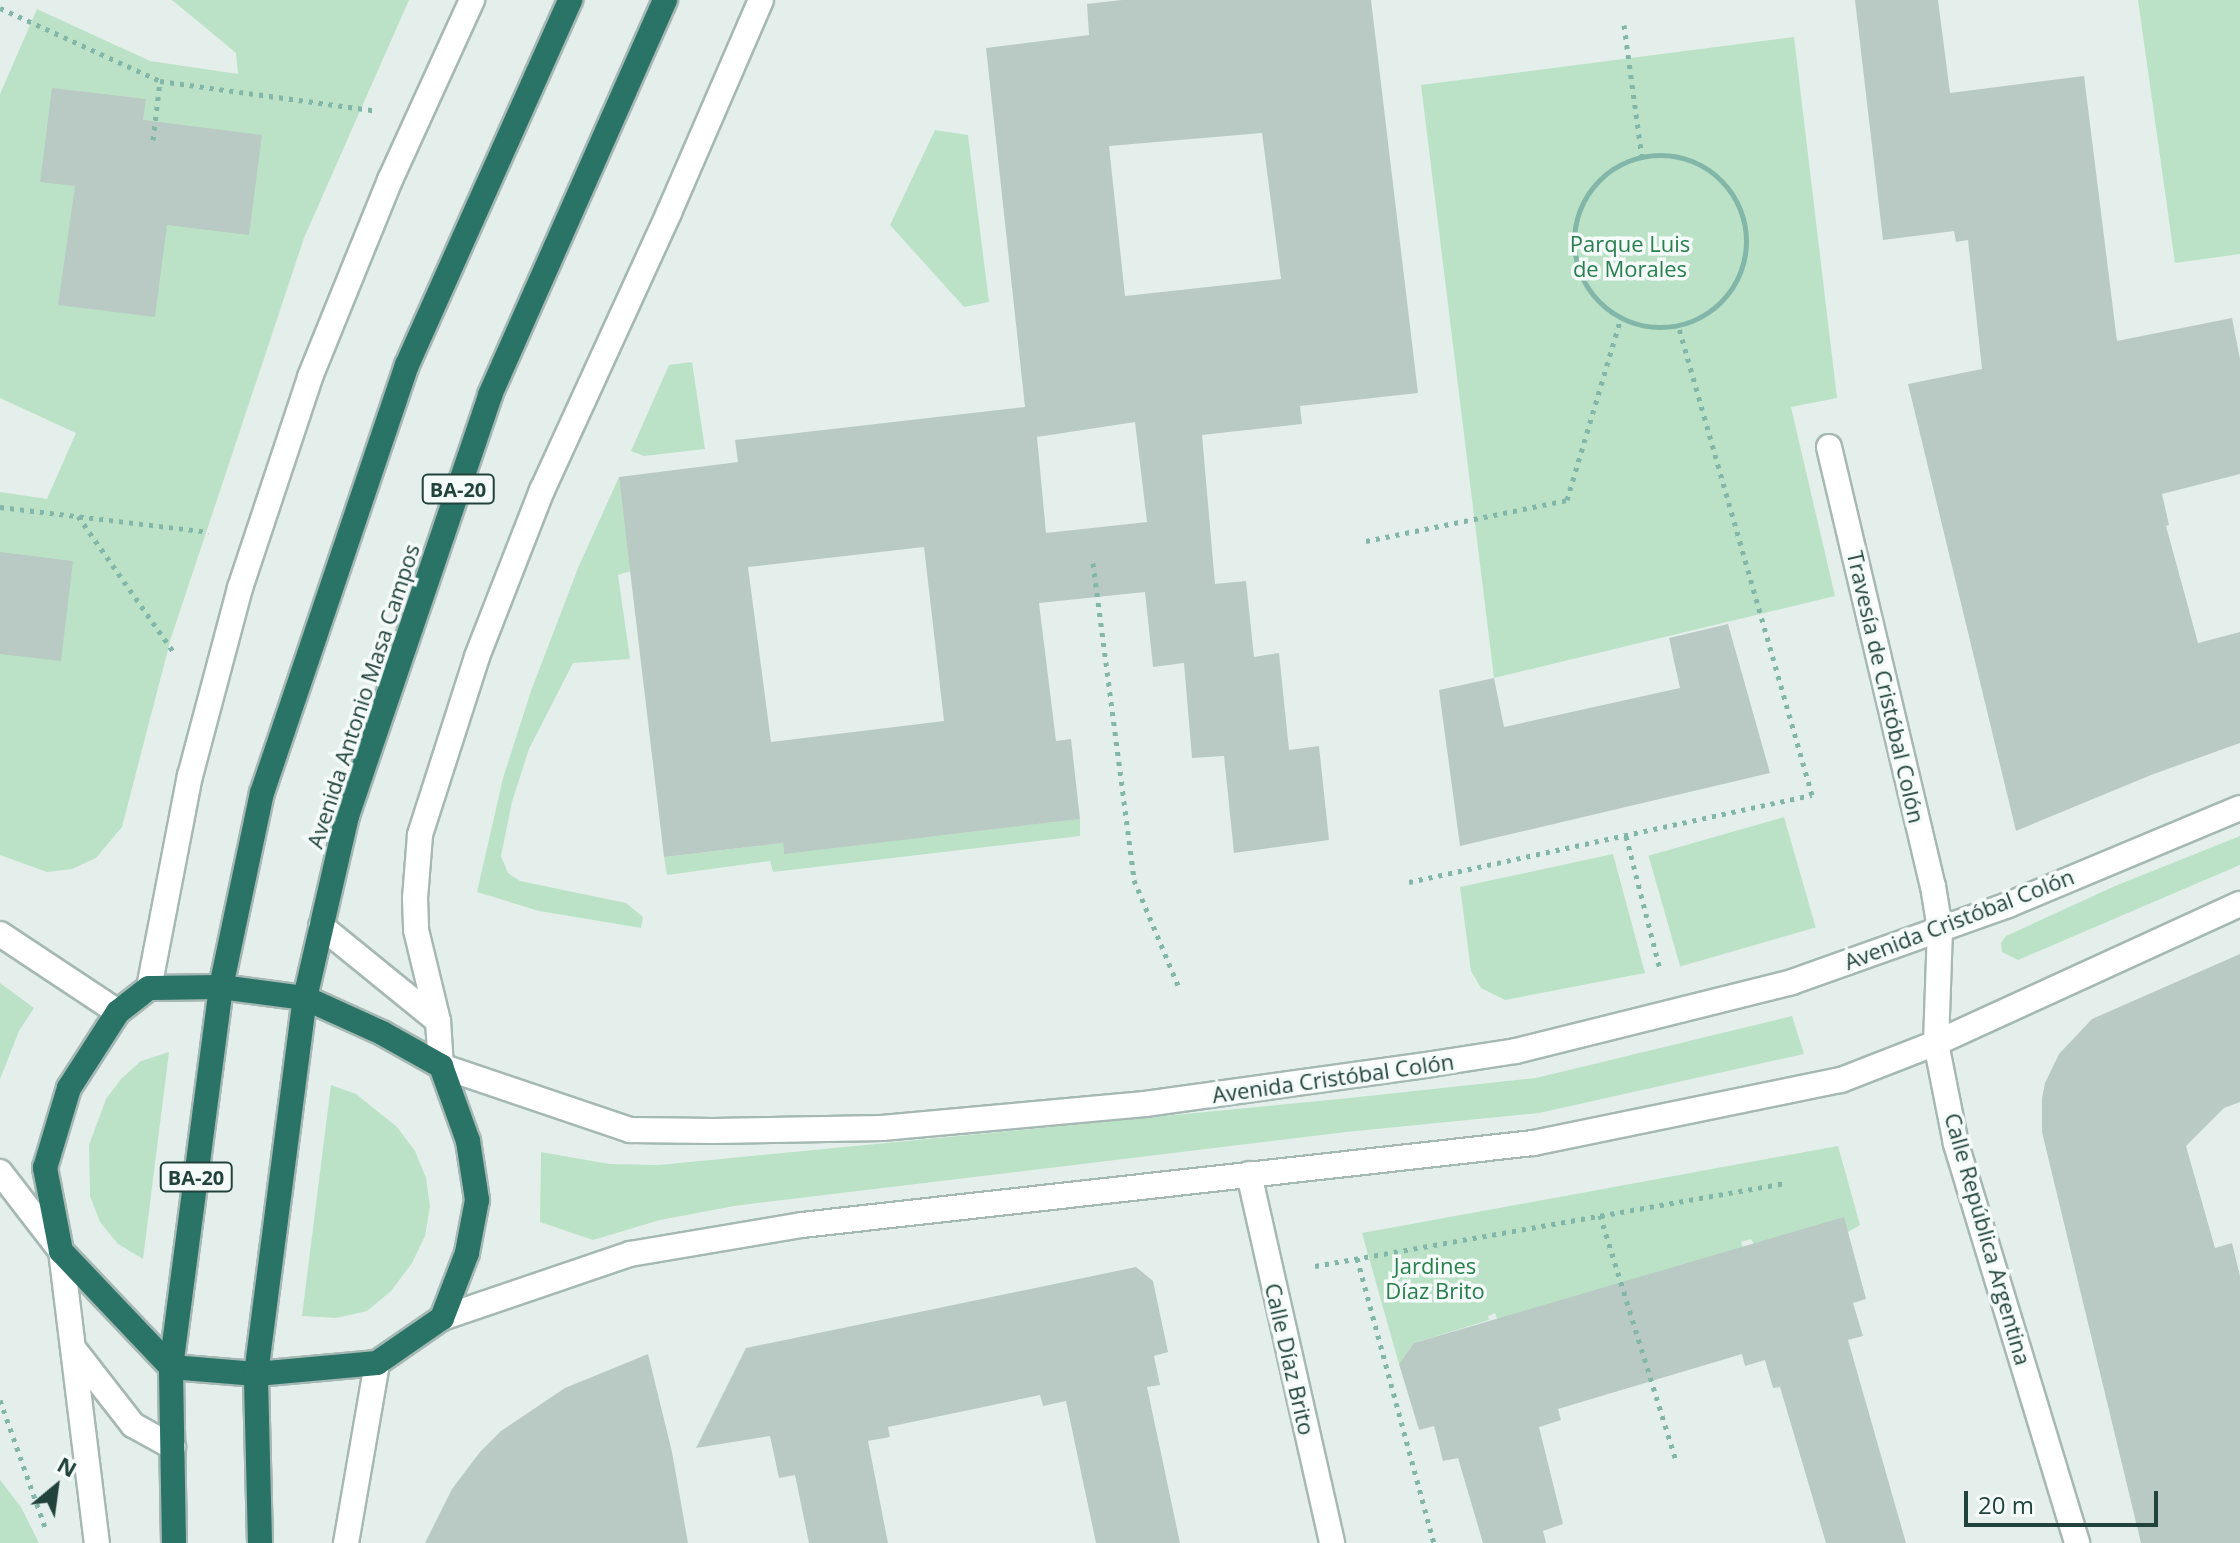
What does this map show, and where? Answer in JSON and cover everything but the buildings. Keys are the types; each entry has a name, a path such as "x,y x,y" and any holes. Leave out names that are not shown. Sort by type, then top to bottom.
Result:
{"highway":[{"name":"BA-20","path":"174,1543 171,1367 221,987 262,793 407,365 570,0"},
{"name":"Avenida Antonio Masa Campos","path":"260,1543 256,1374 305,998 347,816 490,395 665,0"},
{"path":"221,987 305,998 382,1033 441,1066 468,1141 477,1200 467,1253 442,1318 377,1363 256,1374 171,1367 61,1251 45,1168 69,1088 118,1012 149,988 221,987"}],"street":[{"path":"149,988 190,776 257,538 310,377 419,116 472,0"},
{"path":"441,1066 438,1021 416,930 420,835 477,657 542,490 761,0"},
{"name":"Travesía de Cristóbal Colón","path":"1829,447 1933,886 1940,929"},
{"name":"Avenida Cristóbal Colón","path":"441,1066 630,1130 882,1128 1145,1104 1432,1064 1516,1051 1792,982 2008,905 2240,808"},
{"path":"442,1318 630,1254 802,1225 1533,1143 1841,1080 1936,1043 2240,904"},
{"path":"321,926 438,1021"},
{"name":"Calle República Argentina","path":"1940,929 1936,1043 1956,1144 2077,1543"},
{"path":"0,934 118,1012"},
{"path":"0,1172 61,1251 97,1543"},
{"name":"Calle Díaz Brito","path":"1249,1174 1332,1543"},
{"path":"75,1350 133,1425 173,1447"},
{"path":"346,1543 377,1363"}],"path":[{"path":"0,8 160,81 419,116"},
{"path":"1624,25 1642,158"},
{"path":"153,140 160,81"},
{"path":"1656,154 1685,158 1710,171 1730,191 1742,216 1747,244 1741,271 1727,295 1705,315 1678,326 1649,327 1621,318 1598,301 1582,277 1574,250 1575,221 1586,195 1605,174 1642,158 1656,154"},
{"path":"1366,541 1567,500 1621,318"},
{"path":"1409,882 1812,795 1678,326"},
{"path":"0,507 257,538"},
{"path":"78,516 210,703"},
{"path":"1093,563 1134,880 1178,985"},
{"path":"1626,836 1671,1013"},
{"path":"1271,1273 1787,1183"},
{"path":"1600,1215 1675,1458"},
{"path":"1357,1258 1434,1543"},
{"path":"0,1400 47,1532"}],"green space":[{"path":"172,0 409,0 304,238 171,638 122,827 96,858 72,869 47,872 0,855 0,492 47,499 76,433 0,398 0,94 37,9 150,61 238,74 236,53"},
{"path":"2138,0 2240,0 2240,254 2175,263"},
{"name":"Parque Luis de Morales","path":"1794,37 1837,398 1791,407 1835,596 1494,678 1421,85"},
{"path":"935,130 968,135 989,302 964,307 890,225"},
{"path":"692,362 705,449 644,456 631,451 669,365"},
{"path":"619,477 631,571 618,575 630,659 573,663 529,749 512,802 501,856 508,873 520,881 626,903 643,917 641,928 539,911 477,892 503,778 531,691 578,568"},
{"path":"1784,817 1816,928 1680,966 1648,856"},
{"path":"1080,819 1080,836 773,872 770,861 667,875 664,857 783,843 784,853"},
{"path":"2240,836 2240,865 2018,960 2002,952 2001,943 2006,936 2115,886"},
{"path":"1613,854 1645,973 1505,1000 1481,988 1471,971 1460,887"},
{"path":"0,983 34,1008 19,1031 0,1079"},
{"path":"1792,1016 1804,1054 1539,1113 1346,1132 734,1206 660,1220 593,1240 540,1222 541,1152 609,1164 659,1165 1536,1078"},
{"path":"169,1052 143,1259 118,1244 100,1222 90,1196 89,1145 106,1099 121,1079 141,1061"},
{"path":"331,1085 356,1094 397,1127 415,1151 426,1178 430,1207 425,1236 412,1263 391,1291 367,1311 336,1318 302,1316"},
{"name":"Jardines Díaz Brito","path":"1838,1146 1860,1225 1848,1232 1754,1244 1751,1239 1741,1242 1745,1254 1499,1325 1495,1313 1488,1316 1489,1320 1414,1343 1399,1364 1362,1233"},
{"path":"0,1480 21,1507 39,1543 0,1543"}]}
